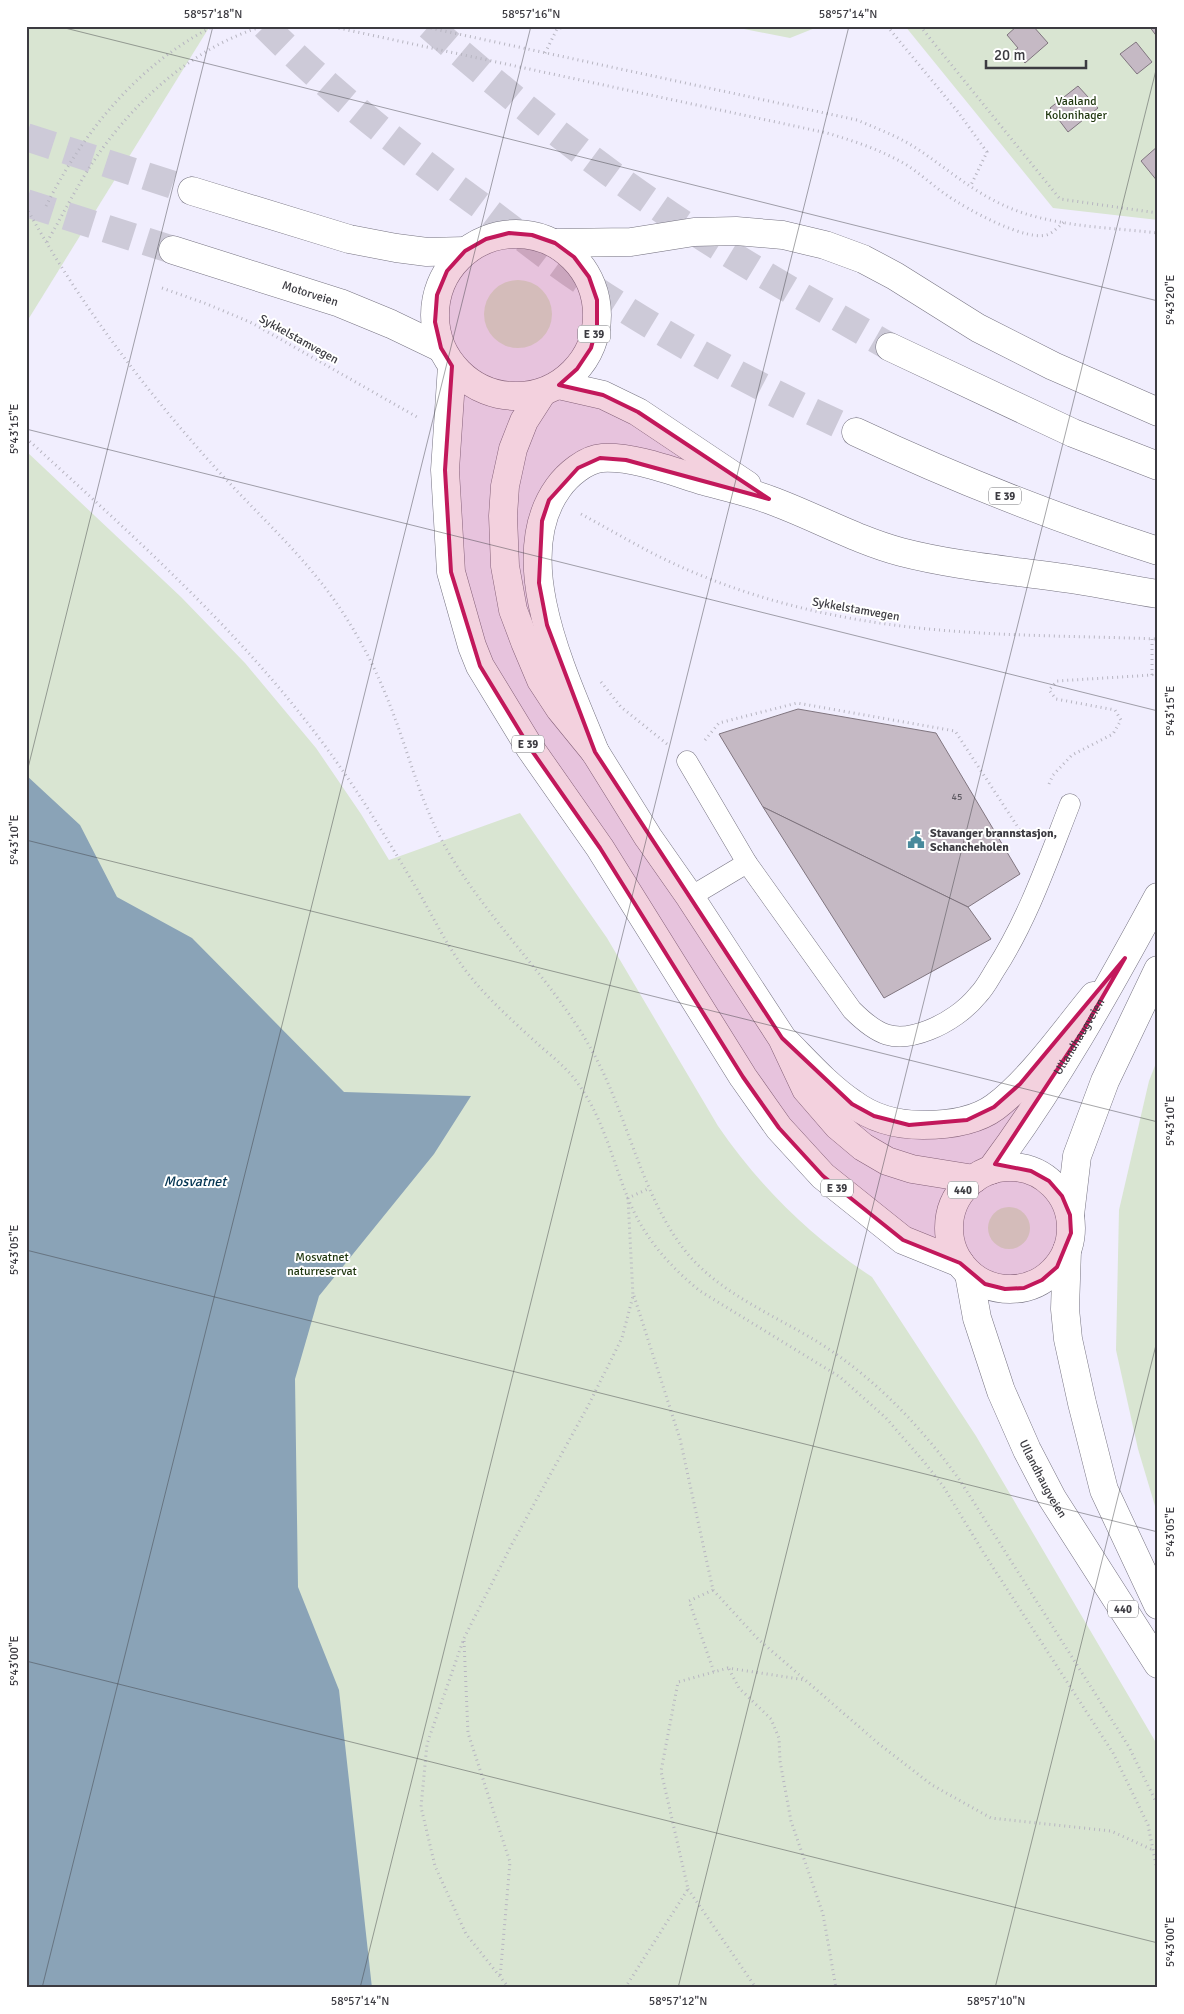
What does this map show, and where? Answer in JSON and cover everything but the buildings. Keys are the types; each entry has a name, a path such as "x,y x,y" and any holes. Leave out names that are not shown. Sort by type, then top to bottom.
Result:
{"main road":[{"name":"E 39","path":"192,191 349,239 427,252 466,251"},
{"name":"E 39","path":"555,243 631,242 694,232 736,231 783,235 825,245 879,267 978,328 1053,366 1158,412"},
{"name":"E 39","path":"964,1268 903,1240 823,1176 779,1128 744,1077 600,848 530,748 480,666 472,646 451,572 445,470 447,357 435,322 437,295 447,271 466,251 486,239 509,233 532,235 555,243 574,257 584,270 589,277 597,300 597,325 590,348 577,369 550,389 524,421 513,449 505,486 503,516 505,566 513,610 542,680 560,709 594,752 648,837 690,897 782,1038 806,1089 838,1126 863,1147 887,1161 912,1169 983,1174"},
{"name":"Motorveien","path":"173,250 340,303 391,324 447,357"},
{"path":"890,346 1065,429 1158,466"},
{"name":"E 39","path":"447,357 470,383 493,393 517,396 550,389 603,395 638,412 769,499"},
{"name":"E 39","path":"856,432 964,480 1107,535 1158,551"},
{"name":"E 39","path":"594,752 554,649 545,617 539,584 539,548 542,520 549,500 563,480 578,468 600,458 626,460 769,499 850,534 901,552 981,567 1077,580 1158,594"},
{"name":"Ullandhaugveien","path":"983,1174 1021,1130 1084,1029 1158,897"},
{"path":"782,1038 844,1097 874,1116 892,1123 909,1125 940,1125 967,1120 994,1108 1020,1084 1125,958"},
{"name":"440","path":"1158,970 1105,1081 1077,1156 1070,1215 1071,1233 1067,1250 1065,1309 1068,1339 1104,1490 1158,1605"},
{"name":"440","path":"1067,1250 1057,1267 1042,1280 1024,1288 1005,1289 985,1284 964,1268 951,1246 949,1227 952,1209 961,1192 983,1174 1011,1167 1031,1171 1049,1181 1062,1196 1070,1215"},
{"name":"Ullandhaugveien","path":"964,1268 977,1318 1001,1391 1027,1450 1052,1498 1158,1664"}],"lane":[{"path":"687,761 747,863 852,1010 870,1027 897,1038 917,1034 945,1023 978,996 1010,948 1043,873 1070,804"},
{"path":"690,897 747,863"}],"path":[{"path":"46,206 75,154 118,98 175,48 214,26"},
{"path":"47,242 92,165 112,136 135,110 168,79 212,48 264,26"},
{"path":"329,26 827,133 858,142 888,155 906,165 949,197 972,211 1012,230 1040,236 1048,234 1064,222"},
{"path":"421,26 857,120 897,137 918,149 970,187 1002,205 1020,212 1064,222 1158,233"},
{"path":"545,53 557,29 567,26"},
{"path":"887,26 958,112 987,152 970,187"},
{"path":"920,26 1060,199 1158,213"},
{"path":"26,207 99,322 153,394 221,474 302,558 347,618 380,681 412,767 444,844 474,889 578,1027 595,1055 613,1093 662,1216 685,1252 710,1276 733,1293 823,1345 849,1363 897,1405 939,1451 1099,1698 1129,1747 1158,1806"},
{"name":"Sykkelstamvegen","path":"162,288 252,323 421,420"},
{"path":"26,438 121,525 204,606 248,652 319,738 374,818 462,966 493,1002 577,1082 604,1129 628,1198 646,1233 679,1274 700,1292 840,1377 886,1418 925,1463 943,1486 985,1555 1113,1753 1148,1825 1158,1875"},
{"name":"Sykkelstamvegen","path":"580,513 655,554 692,571 755,594 842,617 884,624 943,630 1158,639"},
{"path":"1152,639 1152,675"},
{"path":"1047,792 1053,775 1072,755 1113,734 1121,720 1115,710 1056,699 1049,690 1057,681 1152,675 1158,672"},
{"path":"598,677 621,707 687,761 719,723 797,703 955,731 1028,843 1031,835"},
{"path":"628,1198 650,1188"},
{"path":"628,1198 634,1296 680,1439 713,1590 758,1639 879,1744 932,1785 991,1818 1111,1831 1153,1850"},
{"path":"509,1988 466,1934 434,1866 421,1807 427,1744 464,1638 512,1544 588,1406 622,1338 634,1296"},
{"path":"713,1590 689,1601 714,1672"},
{"path":"464,1638 468,1733 510,1862 500,1978"},
{"path":"756,1988 688,1889 661,1771 678,1682 728,1668 807,1680"},
{"path":"728,1668 739,1688 771,1719 779,1738 780,1761 791,1821 823,1914 836,1988"},
{"path":"626,1988 688,1889"}],"highlighted area":[{"path":"509,233 532,235 555,243 574,257 589,277 597,300 597,325 591,348 577,369 559,385 603,395 638,412 769,499 626,460 600,458 578,468 549,500 542,521 539,583 547,625 595,752 782,1038 852,1104 874,1116 909,1125 967,1120 994,1107 1020,1084 1125,958 1084,1029 995,1164 1031,1171 1049,1181 1062,1196 1070,1215 1071,1233 1057,1267 1042,1280 1024,1288 1005,1289 985,1284 960,1263 903,1240 823,1176 779,1128 743,1077 600,848 530,748 480,666 451,572 445,470 452,366 441,348 435,322 437,295 447,271 465,251 486,239"}],"green space":[{"path":"26,26 210,26 26,323"},
{"path":"729,26 820,26 790,38"},
{"name":"Vaaland Kolonihager","path":"905,26 1158,26 1158,220 1053,208"},
{"path":"511,280 525,280 537,285 547,295 552,307 552,321 547,333 537,343 525,348 511,348 499,343 489,333 484,321 484,307 489,295 499,285"},
{"name":"Mosvatnet naturreservat","path":"26,451 181,597 245,663 316,748 361,814 389,860 520,813 607,938 718,1126 734,1148 769,1190 807,1227 872,1277 976,1436 1158,1746 1158,1988 26,1988"},
{"path":"1158,1058 1158,1516 1138,1449 1116,1350 1119,1210 1149,1081"},
{"path":"1009,1207 1024,1213 1030,1228 1024,1243 1009,1249 994,1243 988,1228 994,1213"}],"water":[{"name":"Mosvatnet","path":"26,775 80,825 117,897 192,938 344,1092 471,1096 434,1154 319,1296 295,1379 298,1587 339,1690 372,1988 26,1988"}],"tunnel":[{"path":"265,26 314,73 392,139 582,281 648,323 750,381 856,432"},
{"path":"429,26 539,118 654,204 800,296 890,347"},
{"path":"26,137 192,191"},
{"path":"26,203 173,250"}],"place":[{"name":"Stavanger brannstasjon, Schancheholen","path":"916,840"}]}
